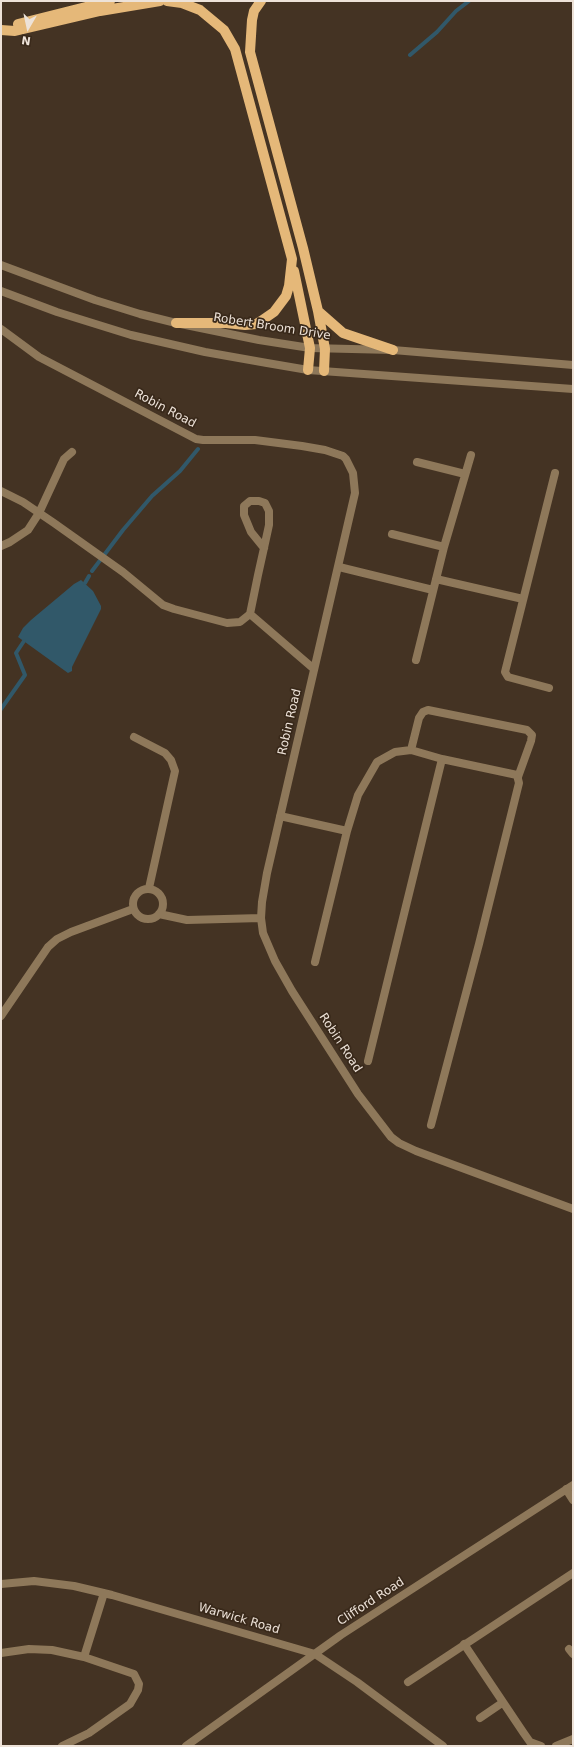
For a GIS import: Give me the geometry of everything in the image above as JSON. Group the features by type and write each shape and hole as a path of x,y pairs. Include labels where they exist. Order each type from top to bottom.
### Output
{"main road":[{"path":"1,29 110,1"},
{"path":"1,29 15,31 100,11 160,1"},
{"path":"167,1 182,3 200,10 224,30 238,57 292,260 310,348 308,370"},
{"path":"261,1 254,11 252,20 250,52 303,248 318,311 325,349 324,371"},
{"path":"176,323 256,324 274,312 286,296 289,286 292,260"},
{"path":"318,311 343,333 393,350"}],"street":[{"name":"Robert Broom Drive","path":"1,265 95,300 176,323 310,348 393,350 573,366"},
{"path":"1,291 57,312 131,335 205,352 308,370 573,389"},
{"name":"Robin Road","path":"1,329 39,357 196,439 255,440 278,443 325,450 346,459 353,473 355,493 267,873 261,918 267,945 292,991 358,1094 391,1137 399,1143 416,1151 573,1209"},
{"path":"1,546 28,530 39,513 64,459 72,452"},
{"path":"416,660 444,546 471,455"},
{"path":"417,462 465,474"},
{"path":"549,688 508,677 506,674 506,664 555,473"},
{"path":"1,491 23,502 39,513 112,565 159,602 174,609 230,623 242,621 250,614 269,526 269,511 265,503 250,501 244,506 244,515 251,532 264,548"},
{"path":"392,534 444,546"},
{"path":"339,567 433,590"},
{"path":"436,579 523,599"},
{"path":"250,614 314,669"},
{"path":"410,750 419,718 423,712 428,710 527,730 532,735 518,777 519,783 479,944 431,1125"},
{"path":"134,737 165,752 171,760 175,771 150,888"},
{"path":"315,962 347,831 358,795 377,762 394,752 410,750 442,759 506,772 517,775 518,777"},
{"path":"368,1061 442,759"},
{"path":"280,816 347,831"},
{"path":"159,914 163,904 159,893 150,888 144,889 136,894 134,899 134,909 139,916 147,919 159,914 187,920 261,918"},
{"path":"1,1016 48,947 71,932 134,909"},
{"path":"570,1487 573,1500"},
{"name":"Clifford Road","path":"186,1746 341,1635 570,1487"},
{"path":"408,1682 573,1573"},
{"name":"Warwick Road","path":"1,1584 34,1581 74,1586 104,1593 315,1654 357,1682 443,1746"},
{"path":"84,1657 104,1593"},
{"path":"464,1644 502,1703 530,1742 541,1746"},
{"path":"1,1653 42,1649 84,1657 134,1674 139,1684 138,1690 130,1704 89,1733 62,1746"},
{"path":"480,1718 502,1703"},
{"path":"556,1746 573,1739"}],"water":[{"path":"81,580 93,591 101,606 101,609 72,667 72,671 68,673 18,637 23,628 31,620 74,584"}],"waterway":[{"path":"410,55 437,32 456,11 469,1"},
{"path":"92,571 123,530 152,496 180,471 198,449"},
{"path":"85,583 89,576"},
{"path":"1,709 25,675 16,653 24,641"}]}
